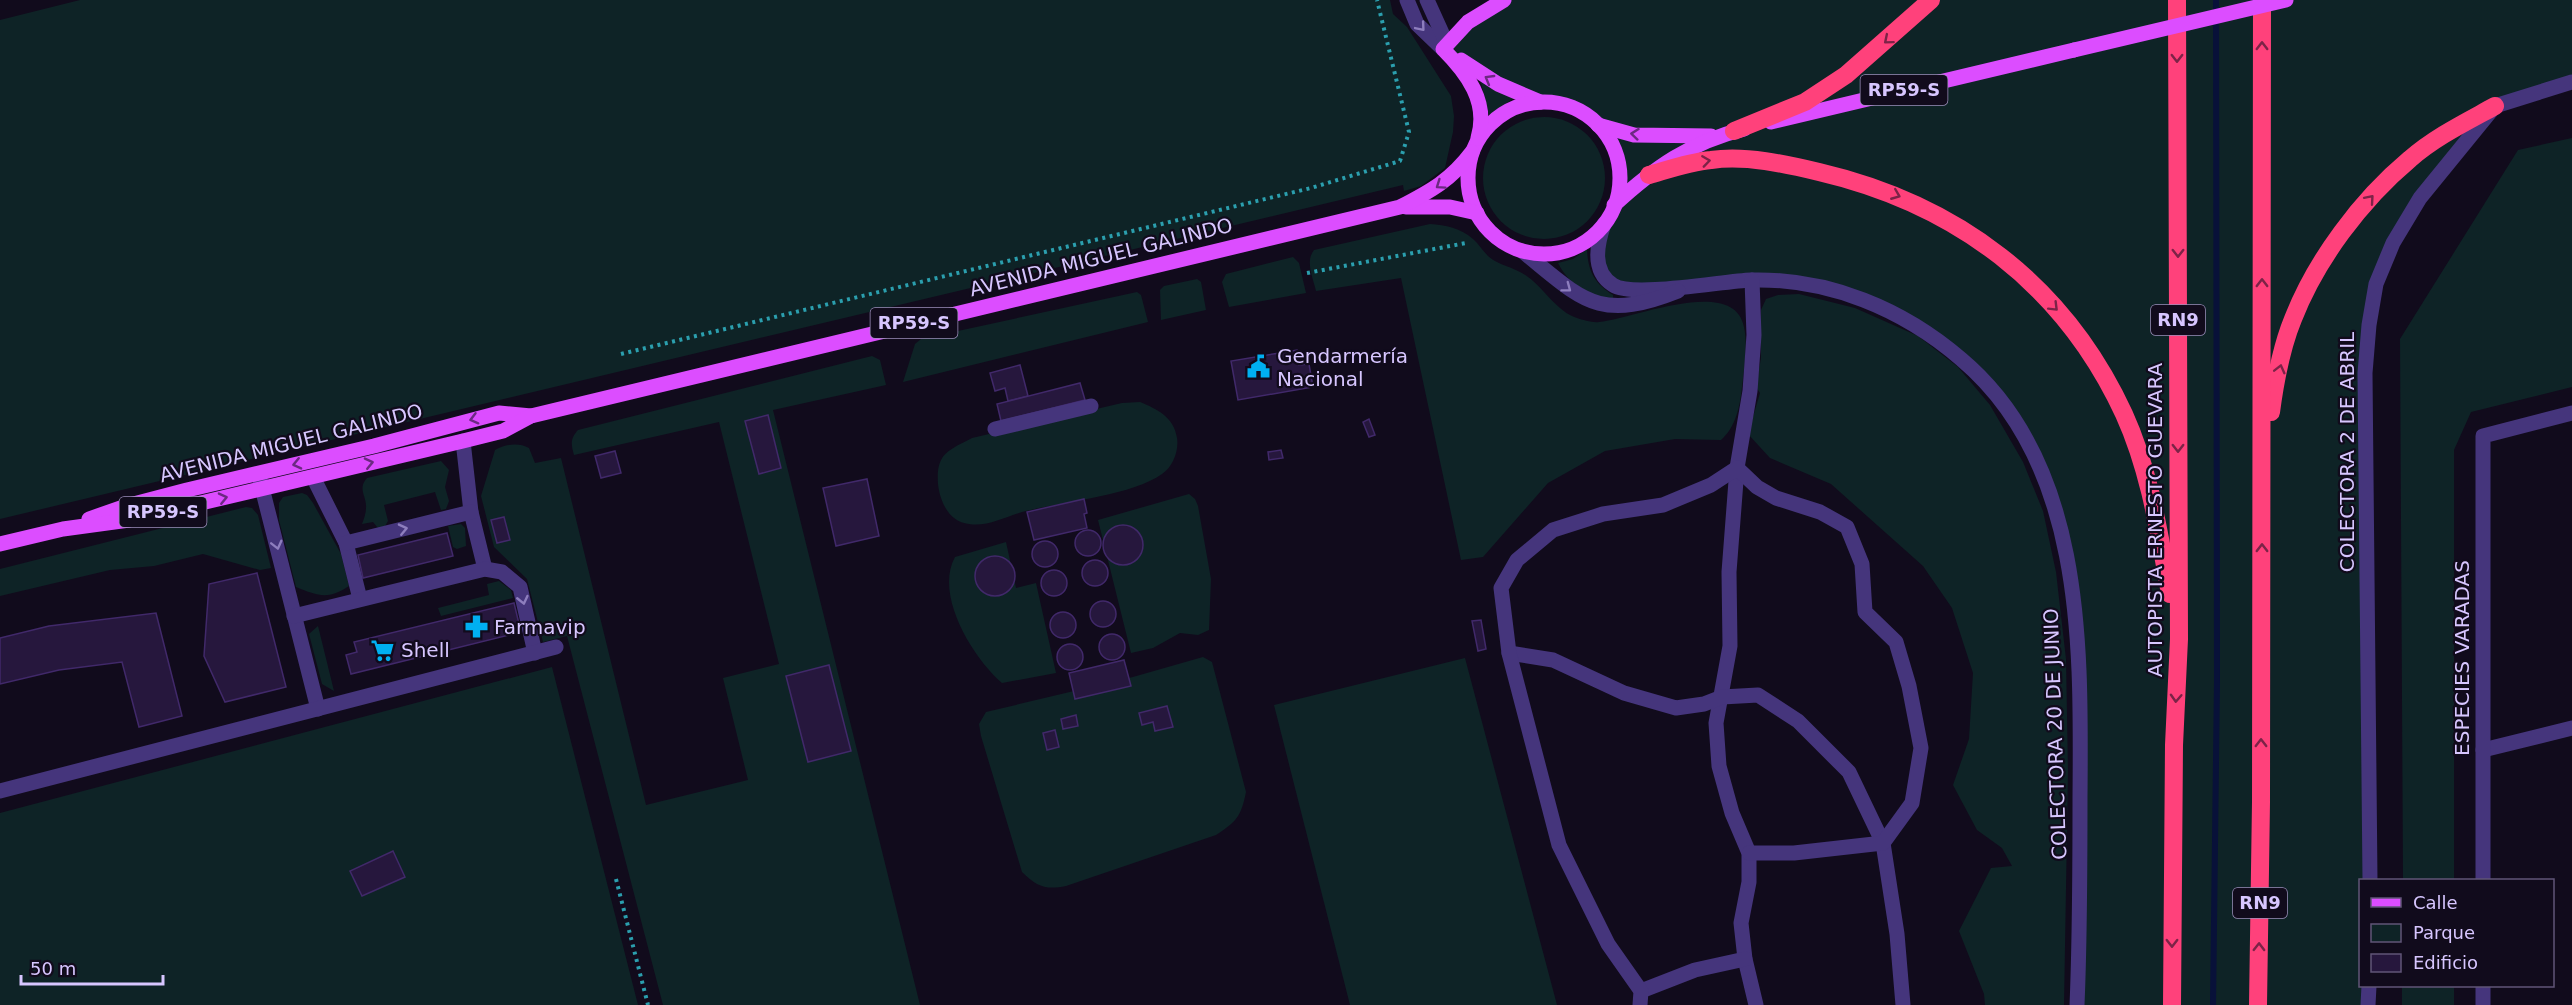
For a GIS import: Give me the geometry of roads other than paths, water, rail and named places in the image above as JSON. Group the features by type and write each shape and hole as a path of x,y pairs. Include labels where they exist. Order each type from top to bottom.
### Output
{"highway":[{"path":"1734,131 1805,102 1846,75 1930,0"},
{"name":"AUTOPISTA ERNESTO GUEVARA","path":"2172,1005 2174,745 2179,639 2177,0"},
{"name":"RN9","path":"2258,1005 2262,468 2262,0"},
{"path":"2262,468 2274,389 2292,321 2310,281 2357,213 2410,158 2437,139 2495,106"},
{"path":"1649,175 1684,164 1713,159 1748,160 1796,167 1846,179 1895,194 1932,212 1981,241 2021,274 2064,317 2099,367 2124,414 2141,455 2152,499 2179,639"}],"main road":[{"path":"1445,46 1468,22 1504,0"},
{"name":"RP59-S","path":"1614,205 1649,175 1682,153 1714,136 2286,0"},
{"path":"1445,46 1482,75 1540,102"},
{"path":"1445,46 1472,82 1477,96 1481,112 1481,129 1474,148 1468,183 1477,213 1496,237 1522,251 1540,254 1558,252 1576,247 1591,237 1604,224 1614,205 1619,184 1618,163 1611,142 1598,125 1581,112 1562,104 1540,102 1520,105 1502,114 1487,127 1474,148"},
{"name":"RP59-S","path":"1598,125 1634,135 1714,136"},
{"name":"AVENIDA MIGUEL GALINDO","path":"1400,207 1441,185 1458,171 1474,148"},
{"name":"AVENIDA MIGUEL GALINDO","path":"0,544 63,529 129,520 463,441 503,431 531,416 1400,207 1450,207 1477,213"},
{"name":"AVENIDA MIGUEL GALINDO","path":"63,529 126,506 499,413 531,416"}],"street":[{"path":"1407,0 1417,24 1445,46"},
{"path":"1427,0 1445,46"},
{"path":"2495,106 2572,82"},
{"name":"COLECTORA 2 DE ABRIL","path":"2370,879 2365,373 2369,325 2376,284 2393,243 2420,198 2495,106"},
{"name":"COLECTORA 20 DE JUNIO","path":"1604,224 1596,255 1601,270 1613,285 1631,291 1752,280 1790,281 1837,291 1874,303 1918,326 1962,359 1995,392 2020,428 2048,486 2065,547 2077,630 2080,744 2077,1005"},
{"name":"COLECTORA 20 DE JUNIO","path":"1522,251 1581,298 1608,306 1628,306 1654,300 1683,288"},
{"path":"1752,280 1754,335 1750,391 1737,468 1730,572 1730,646 1716,723 1719,766 1732,813 1749,853 1749,882 1741,923 1745,959 1756,1005"},
{"path":"995,429 1090,406"},
{"name":"ESPECIES VARADAS","path":"2483,879 2483,436 2572,413"},
{"path":"463,441 471,512 485,569"},
{"path":"1737,468 1711,485 1663,505 1603,514 1553,530 1517,560 1501,588 1509,653 1559,845 1608,944 1641,998 1695,970 1745,959"},
{"path":"1737,468 1757,487 1776,498 1820,512 1847,527 1862,564 1865,612 1896,642 1909,686 1921,748 1912,803 1883,843 1794,853 1749,853"},
{"path":"258,473 318,709"},
{"path":"312,477 346,543 360,599"},
{"path":"346,543 471,512"},
{"path":"294,616 485,569 502,572 520,587 535,653"},
{"path":"0,791 556,647"},
{"path":"1509,653 1553,660 1624,693 1676,708 1704,704 1722,697 1758,695 1798,721 1849,772 1883,843 1897,934 1903,1005"},
{"path":"2483,750 2572,728"},
{"path":"2368,987 2368,1005"},
{"path":"2483,987 2483,1005"}],"waterway":[{"path":"2213,1005 2217,681 2216,0"}],"place":[{"name":"Gendarmería Nacional","path":"1259,367"},
{"name":"Farmavip","path":"476,627"},
{"name":"Shell","path":"383,650"}]}
